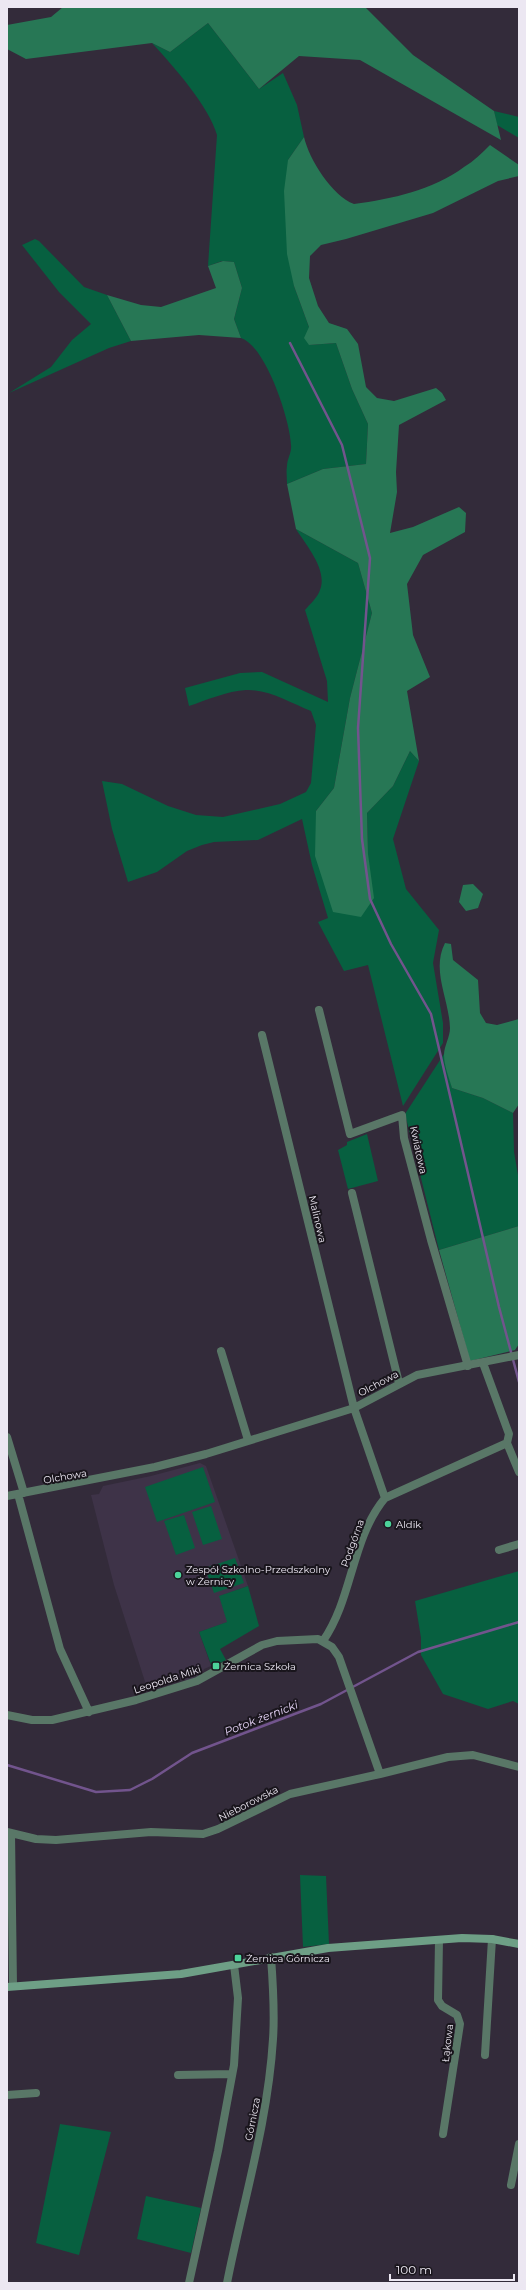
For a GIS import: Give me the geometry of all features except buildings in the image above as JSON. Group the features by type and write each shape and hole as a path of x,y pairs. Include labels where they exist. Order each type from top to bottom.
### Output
{"street":[{"name":"Kwiatowa","path":"319,1010 350,1134 402,1116 404,1138 425,1218 468,1366"},
{"name":"Malinowa","path":"262,1035 354,1408"},
{"path":"352,1194 399,1384"},
{"path":"221,1351 248,1440"},
{"name":"Olchowa","path":"7,1496 155,1467 354,1408 399,1384 425,1373 514,1356"},
{"path":"483,1363 509,1434 507,1443 519,1472"},
{"path":"354,1408 385,1498 507,1443"},
{"path":"7,1437 60,1649 89,1712"},
{"name":"Podgórna","path":"323,1641 336,1618 370,1520 385,1498"},
{"path":"498,1550 519,1544"},
{"name":"Leopolda Miki","path":"7,1715 48,1720 89,1712 193,1683 271,1642 306,1638 323,1641"},
{"path":"323,1641 336,1651 380,1774"},
{"name":"Nieborowska","path":"9,1832 36,1839 56,1840 156,1832 203,1834 218,1829 290,1794 464,1755 473,1755 519,1767"},
{"path":"9,1832 10,1986 177,1975 271,1957 324,1949 462,1938 492,1939 519,1944"},
{"path":"484,2055 492,1939"},
{"name":"Łąkowa","path":"440,1940 438,2000 442,2006 457,2014 460,2024 443,2134"},
{"name":"Górnicza","path":"227,2283 250,2181 270,2077 274,2001 271,1957"},
{"path":"189,2283 218,2151 232,2074 237,2030 238,1998 234,1965"},
{"path":"178,2075 232,2074"},
{"path":"7,2095 36,2093"},
{"path":"511,2185 519,2144"}],"shaded area":[{"name":"Zespół Szkolno-Przedszkolny w Żernicy","path":"200,1463 206,1466 248,1586 220,1596 228,1622 199,1632 211,1666 204,1669 202,1674 187,1681 182,1679 176,1681 176,1683 148,1691 114,1585 91,1495 99,1494 103,1486 151,1476"}],"green space":[{"path":"63,7 365,7 413,55 494,111 501,140 360,60 299,56 259,89 208,23 170,52 152,43 26,59 7,49 7,25 51,17"},
{"path":"208,23 259,89 283,73 297,105 304,137 288,160 294,286 309,327 309,345 336,343 352,389 368,424 366,464 323,469 287,484 287,463 291,448 290,434 281,402 268,369 250,344 241,338 234,319 242,288 234,262 222,261 208,266 217,135 213,124 198,99 180,75 152,43 170,52"},
{"path":"494,111 519,117 519,138 497,125"},
{"path":"304,137 311,156 323,176 338,193 346,200 354,204 397,196 439,182 471,162 490,145 519,165 519,176 498,181 433,213 321,245 310,256 309,278 318,306 329,323 347,329 358,344 366,387 377,398 394,401 436,388 442,393 446,400 399,425 396,472 397,492 390,533 413,527 459,507 466,513 465,532 423,555 407,584 413,635 430,677 407,691 419,761 410,751 393,786 367,813 368,854 374,898 361,917 333,912 315,856 316,811 334,788 350,698 372,613 358,563 296,529 287,484 323,469 366,464 368,424 352,389 336,343 309,345 304,338 309,327 294,286 287,254 284,191 288,160"},
{"path":"35,239 39,241 84,287 107,295 131,341 109,348 9,393 51,367 72,340 91,324 59,292 22,245"},
{"path":"223,261 234,262 242,288 234,319 241,338 199,335 131,341 107,295 141,305 161,307 216,288 208,266"},
{"path":"296,529 358,563 372,613 350,698 334,788 316,811 368,854 367,813 393,786 410,751 419,761 393,839 406,889 439,930 433,963 443,1023 443,1043 403,1106 368,965 344,971 318,922 328,918 312,865 302,819 258,840 214,842 202,845 187,851 157,872 128,882 112,829 102,781 122,784 168,806 196,815 223,817 280,804 306,792 311,783 316,725 311,711 271,694 254,690 232,692 189,706 185,688 240,673 262,672 328,702 327,681 305,610 319,593 322,582 321,574 315,558"},
{"path":"473,884 483,894 478,908 466,911 459,902 463,885"},
{"path":"445,943 451,944 453,960 478,980 480,1013 486,1023 497,1025 519,1019 519,1104 513,1113 483,1098 452,1088 444,1059 450,1028 440,974 441,953"},
{"path":"444,1054 452,1088 483,1098 513,1113 514,1152 519,1181 519,1226 439,1250 405,1114"},
{"path":"367,1134 378,1181 348,1189 338,1150 347,1145 347,1142"},
{"path":"519,1226 519,1344 515,1350 470,1361 439,1250"},
{"path":"203,1467 215,1502 157,1522 145,1487"},
{"path":"211,1506 222,1539 203,1545 192,1512"},
{"path":"184,1515 195,1548 176,1555 164,1521"},
{"path":"235,1558 244,1583 214,1593 205,1568"},
{"path":"519,1571 519,1704 513,1701 488,1709 443,1694 421,1655 421,1638 415,1601"},
{"path":"248,1586 259,1626 220,1649 226,1660 212,1667 199,1632 227,1622 219,1596"},
{"path":"300,1875 326,1876 329,1944 303,1947"},
{"path":"60,2124 111,2132 79,2255 36,2243"},
{"path":"146,2196 201,2208 191,2253 137,2239"}],"waterway":[{"path":"290,343 342,445 370,558 358,728 362,839 370,899 391,944 431,1014 499,1307 519,1382"},
{"name":"Potok żernicki","path":"7,1765 96,1792 130,1790 152,1779 192,1753 321,1704 418,1652 519,1622"}],"place":[{"name":"Aldik","path":"388,1524"},
{"name":"Zespół Szkolno-Przedszkolny w Żernicy","path":"178,1575"},
{"name":"Żernica Szkoła","path":"216,1666"},
{"name":"Żernica Górnicza","path":"238,1958"}]}
